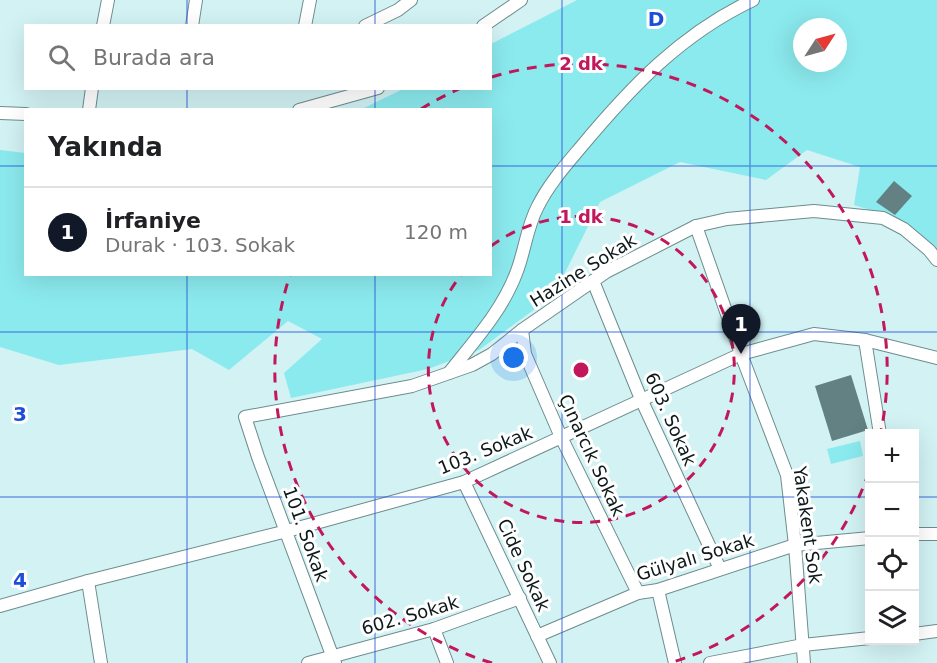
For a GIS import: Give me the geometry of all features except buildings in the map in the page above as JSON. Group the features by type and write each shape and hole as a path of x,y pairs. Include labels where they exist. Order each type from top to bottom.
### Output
{"street":[{"path":"102,24 108,0"},
{"path":"192,24 196,0"},
{"path":"305,24 310,0"},
{"path":"369,24 398,10 411,0"},
{"path":"486,24 521,0"},
{"path":"448,374 504,300 518,270 525,238 537,207 557,176 613,108 668,54 699,29 753,0"},
{"path":"89,108 92,90"},
{"path":"306,108 371,90"},
{"path":"0,113 24,114"},
{"name":"Hazine Sokak","path":"245,417 412,386 472,365 492,354 522,330 606,272 696,226 727,219 814,211 883,218 904,229 929,250 937,260"},
{"name":"Yakakent Sok","path":"696,226 787,475 804,663"},
{"name":"603. Sokak","path":"592,281 641,399 720,569"},
{"name":"Çınarcık Sokak","path":"522,330 525,354 561,437 638,593"},
{"name":"103. Sokak","path":"0,606 464,482 741,354 814,334 865,340 937,358"},
{"path":"865,340 879,429"},
{"name":"101. Sokak","path":"245,417 333,659"},
{"name":"Cide Sokak","path":"464,482 550,663"},
{"path":"919,534 937,534"},
{"name":"Gülyalı Sokak","path":"537,636 638,593 657,590 795,545 865,538"},
{"path":"88,581 101,663"},
{"path":"657,590 675,663"},
{"name":"602. Sokak","path":"308,663 333,659 434,629 520,598"},
{"path":"434,629 447,663"},
{"path":"919,633 937,631"},
{"path":"710,663 803,645 865,639"}],"shaded area":[{"path":"577,0 937,0 937,257 899,219 854,205 860,167 807,150 766,180 680,162 600,202 554,295 479,350 428,369 291,398 284,373 322,339 288,321 229,370 192,349 59,365 0,347 0,150 24,153 24,276 492,276 492,108 364,108 401,90 492,90 492,43"},
{"path":"860,441 863,456 831,464 827,449"}],"place":[{"name":"İrfaniye","path":"741,354"}]}
